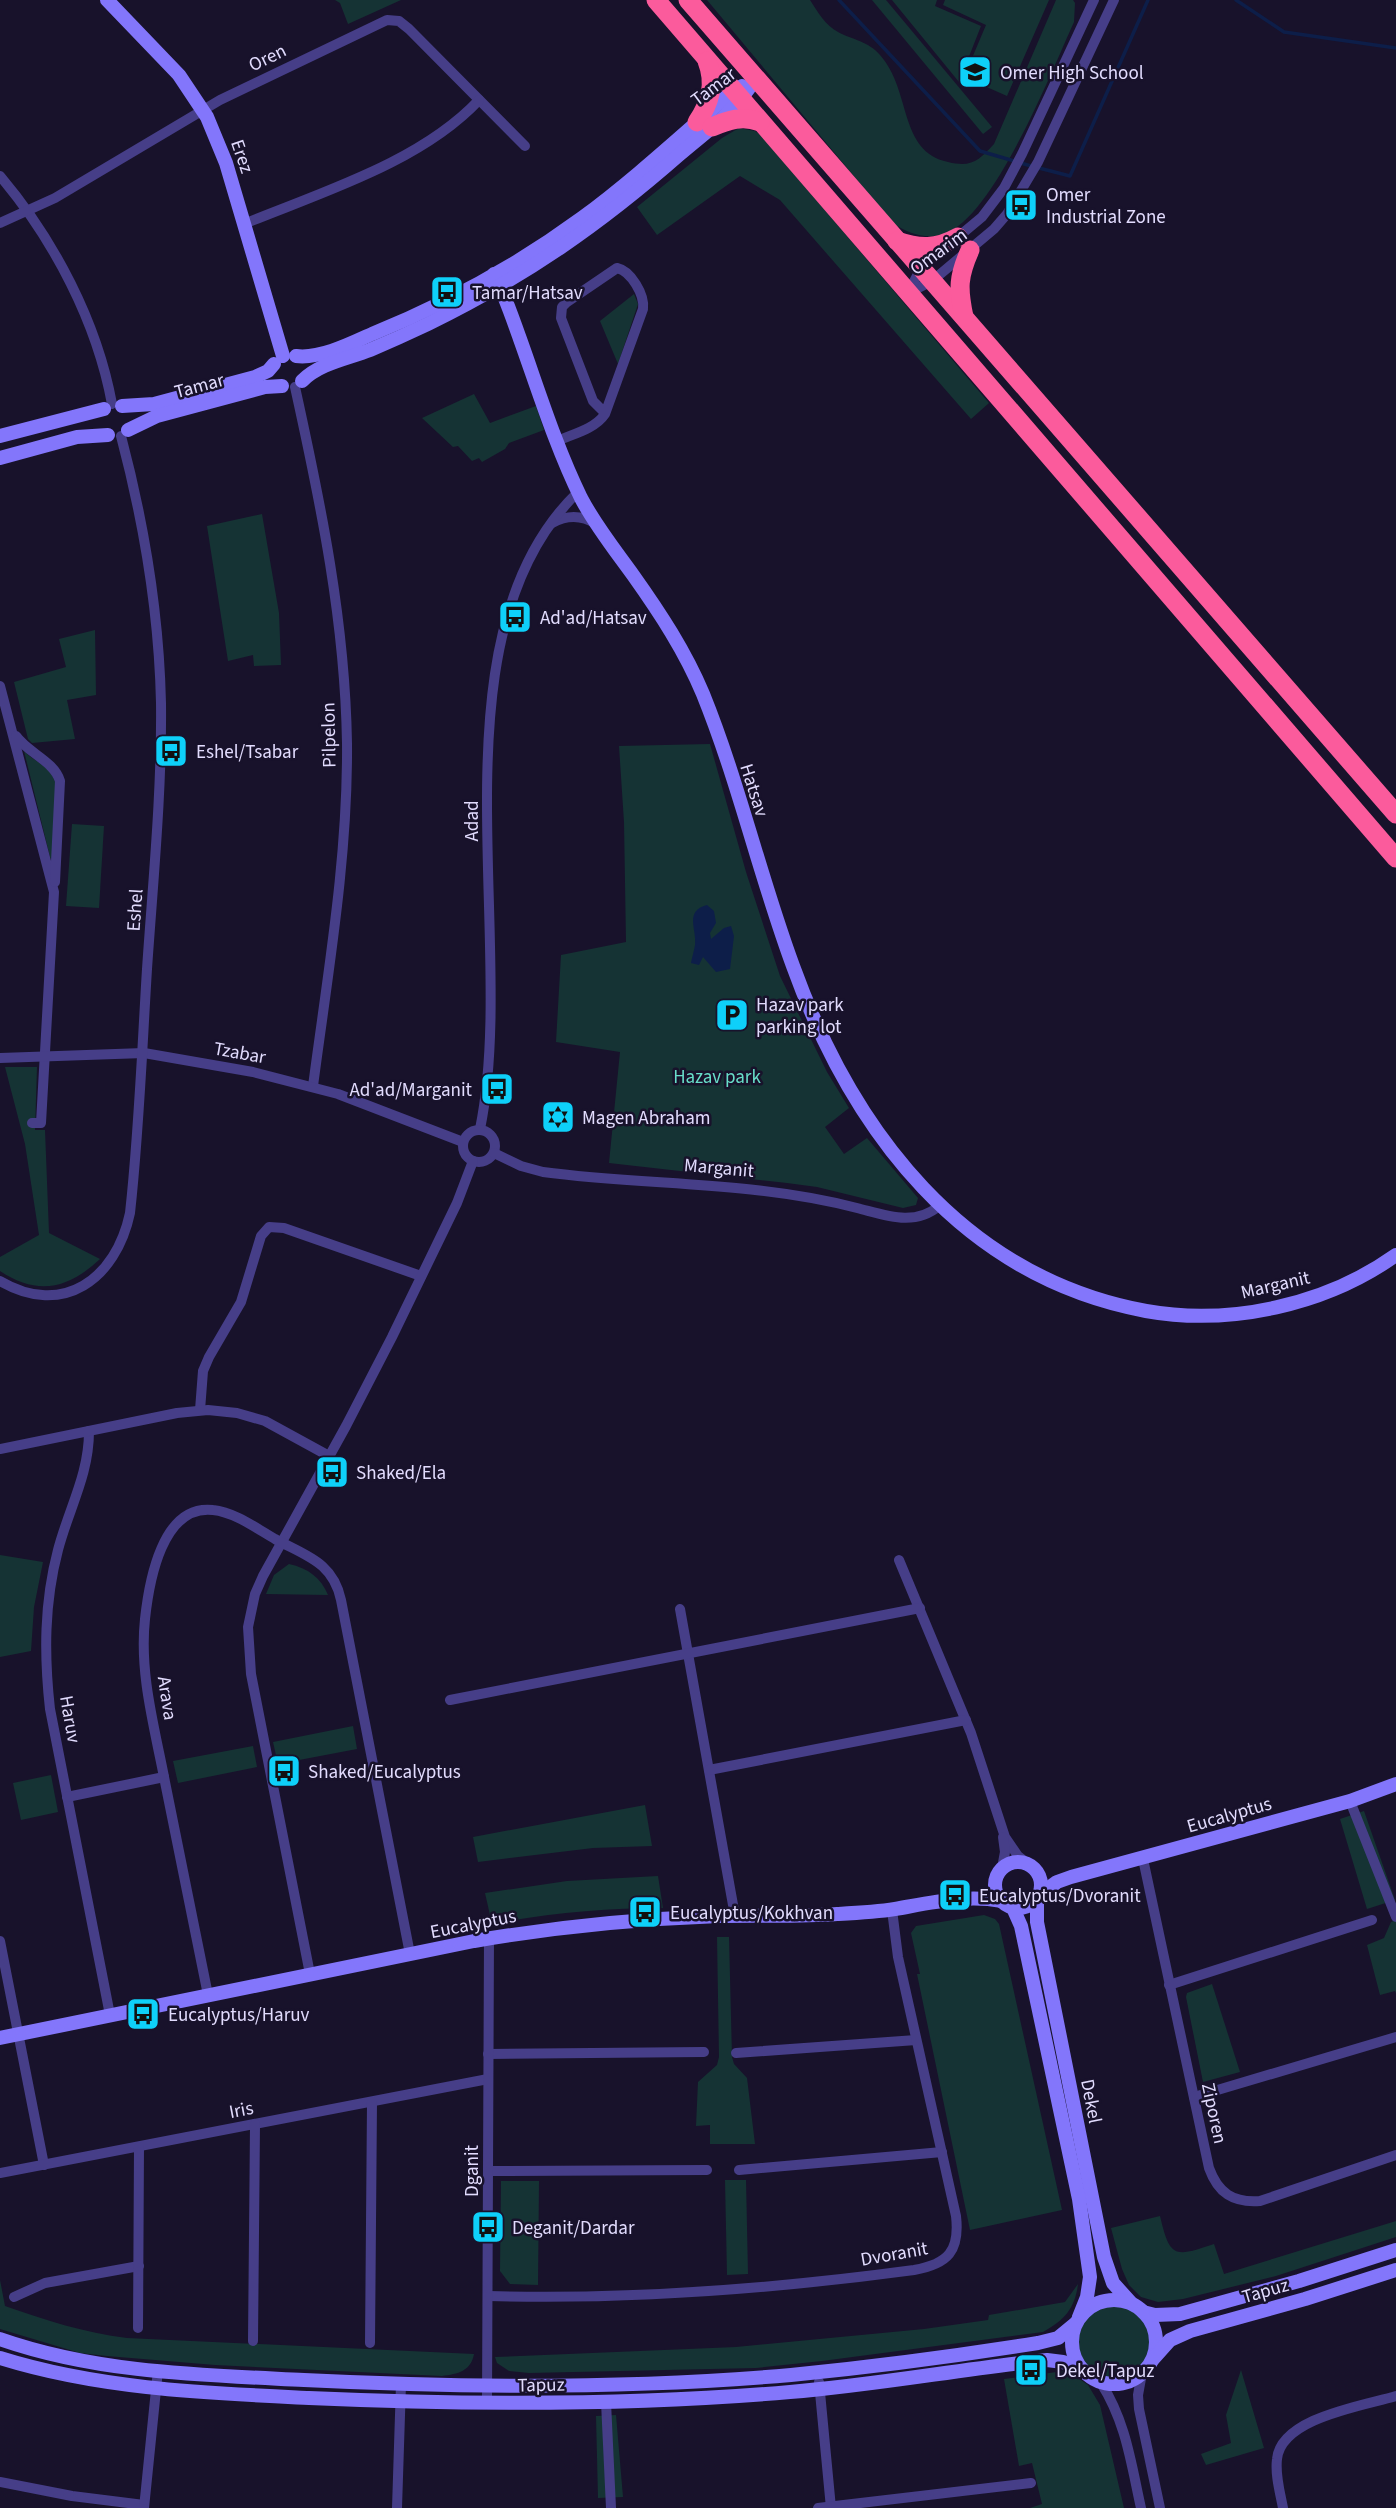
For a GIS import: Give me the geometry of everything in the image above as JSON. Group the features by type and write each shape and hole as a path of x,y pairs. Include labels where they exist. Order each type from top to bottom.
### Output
{"highway":[{"path":"656,0 1396,858"},
{"path":"688,0 1396,814"},
{"path":"705,57 710,69 712,90 704,125 736,118 751,118 760,122"},
{"path":"897,241 914,247 930,248 964,243 958,286 964,318"}],"street":[{"name":"Erez","path":"107,0 179,75 203,110 220,147 284,359"},
{"name":"Omarim","path":"908,293 964,243 993,204 1015,169 1094,0"},
{"name":"Omarim","path":"908,293 964,243 994,229 1007,214 1030,178 1114,0"},
{"name":"Oren","path":"0,223 55,198 203,110 391,19 409,29 525,146"},
{"name":"Tamar","path":"0,436 113,406 154,404 255,377 284,359 320,354 385,329 549,257 591,228 755,79"},
{"path":"244,224 377,169 417,149 457,122 479,100"},
{"path":"0,176 28,211 57,259 100,357 113,406"},
{"path":"557,440 598,422 606,413 644,303 642,295 625,271 617,268 566,302 560,312 593,401 606,413"},
{"name":"Tamar","path":"0,458 77,437 119,434 157,416 261,388 293,385 322,367 390,341 498,280"},
{"name":"Hatsav","path":"498,280 578,492 597,525 674,635 702,692 794,970 831,1055 880,1135 939,1206 983,1241 1035,1273"},
{"path":"284,359 301,360 305,369 293,385 274,377 284,359"},
{"name":"Pilpelon","path":"293,385 322,509 335,591 344,674 347,743 341,868 313,1086"},
{"path":"113,406 129,412 131,418 119,434 101,429 99,423 100,414 113,406"},
{"name":"Eshel","path":"0,1281 38,1297 64,1295 88,1283 118,1249 130,1213 159,805 161,702 156,618 149,562 132,477 119,434"},
{"name":"Adad","path":"480,1129 490,1029 489,772 494,689 503,635 518,582 530,554 550,524 578,492"},
{"path":"550,524 572,517 584,518 597,525"},
{"path":"0,686 54,892"},
{"path":"12,731 25,747 54,769 60,781 41,1123 32,1123"},
{"name":"Tzabar","path":"0,1058 142,1053 253,1072 313,1086 370,1105 463,1142"},
{"path":"480,1129 493,1137 496,1146 494,1153 485,1161 473,1161 464,1152 463,1142 470,1132 480,1129"},
{"name":"Marganit","path":"494,1153 521,1166 543,1172 780,1192 903,1218 921,1216 939,1206"},
{"path":"310,1975 251,1674 248,1642 251,1611 255,1594 281,1542 329,1457 421,1276 459,1198 473,1161"},
{"path":"200,1410 200,1386 206,1364 239,1307 259,1241 266,1229 284,1228 421,1276"},
{"name":"Marganit","path":"1035,1273 1080,1293 1131,1308 1181,1315 1208,1315 1263,1310 1303,1300 1356,1279 1396,1255"},
{"path":"0,1449 200,1410 251,1416 280,1428 329,1457"},
{"name":"Haruv","path":"89,1431 87,1463 51,1578 45,1639 50,1709 110,2015"},
{"name":"Arava","path":"208,1995 149,1699 144,1638 151,1583 169,1532 191,1512 211,1509 232,1516 325,1567 337,1583 410,1954"},
{"path":"900,1560 966,1720 1003,1830 1012,1849 1033,1868 1041,1886 1038,1897 1027,1907 1007,1905 995,1889 1005,1852 1003,1830"},
{"path":"450,1700 920,1608"},
{"path":"680,1609 735,1916"},
{"path":"709,1770 966,1720"},
{"path":"67,1797 164,1777"},
{"name":"Eucalyptus","path":"1038,1897 1057,1882 1350,1801 1396,1784"},
{"path":"1350,1801 1396,1917"},
{"name":"Ziporen","path":"1143,1859 1212,2176 1222,2191 1237,2200 1260,2201 1396,2155"},
{"path":"999,1874 1014,1862 1033,1868"},
{"name":"Eucalyptus","path":"1033,1868 1071,1878"},
{"name":"Eucalyptus","path":"960,1899 979,1892 999,1874"},
{"name":"Dekel","path":"1038,1897 1037,1922 1106,2264 1116,2288 1137,2308"},
{"name":"Eucalyptus","path":"0,2038 489,1938 602,1923 835,1914 892,1910 979,1898 1007,1905"},
{"name":"Dekel","path":"1007,1905 1021,1926 1079,2199 1090,2277 1087,2297 1077,2321"},
{"name":"Dvoranit","path":"488,2296 602,2295 731,2289 875,2275 938,2264 952,2252 957,2235 956,2216 898,1957 892,1910"},
{"path":"1169,1985 1372,1920"},
{"name":"Dganit","path":"487,2404 489,1938"},
{"path":"0,1941 44,2165"},
{"path":"1194,2097 1396,2037"},
{"path":"737,2053 916,2040"},
{"path":"488,2054 704,2052"},
{"name":"Iris","path":"0,2173 488,2079"},
{"path":"370,2343 372,2102"},
{"path":"253,2341 255,2124"},
{"path":"138,2328 139,2147"},
{"path":"739,2170 942,2152"},
{"path":"488,2171 707,2170"},
{"name":"Tapuz","path":"1137,2308 1156,2315 1180,2314 1299,2281 1396,2250"},
{"path":"14,2297 45,2283 139,2266"},
{"name":"Tapuz","path":"1152,2360 1165,2345 1189,2331 1396,2270"},
{"path":"1101,2383 1121,2384 1142,2373 1152,2360 1155,2335 1150,2319 1137,2308 1106,2300 1091,2306 1077,2321 1072,2349 1083,2371 1101,2383 1119,2416 1141,2508"},
{"name":"Tapuz","path":"0,2339 72,2358 158,2370 401,2384 487,2386 672,2382 818,2372 1038,2343 1058,2338 1077,2321"},
{"name":"Tapuz","path":"0,2358 69,2375 156,2388 242,2395 487,2404 713,2398 820,2390 1047,2360 1063,2362 1083,2371"},
{"path":"0,2482 144,2506 158,2370"},
{"path":"818,2372 831,2508"},
{"path":"1142,2373 1138,2395 1139,2409 1160,2508"},
{"path":"397,2508 401,2384"},
{"path":"1283,2508 1276,2464 1280,2446 1293,2430 1313,2421 1396,2396"},
{"path":"606,2402 611,2508"},
{"path":"818,2508 1031,2483"}],"green space":[{"path":"335,0 401,0 348,24 340,3"},
{"path":"707,0 810,0 830,26 880,55 890,69 913,133 921,146 932,156 956,164 974,161 994,144 1056,0 1073,0 1075,3 1074,22 1020,140 1001,173 982,201 963,222 944,234 924,236 904,230 893,223"},
{"path":"872,0 886,0 992,127 983,134"},
{"path":"892,0 937,0 935,6 981,26 959,82"},
{"path":"945,0 1049,0 1007,96 964,77 986,25 943,5"},
{"path":"739,128 761,135 989,403 971,419 780,200 740,176 657,235 637,207 722,138"},
{"path":"634,294 638,304 618,364 600,321"},
{"path":"474,394 490,423 536,406 544,430 509,443 505,449 482,462 479,458 472,461 458,446 453,447 422,418"},
{"path":"262,514 279,613 281,665 254,666 253,655 228,661 207,526"},
{"path":"95,630 96,695 67,700 75,739 32,743 28,739 14,682 66,667 59,639"},
{"name":"Hazav park","path":"710,744 746,872 780,976 827,1072 849,1108 825,1127 844,1154 867,1138 918,1198 916,1205 903,1208 817,1187 609,1163 620,1052 556,1042 561,955 626,942 624,822 619,746"},
{"path":"24,751 47,769 56,785 52,865"},
{"path":"72,824 104,826 99,908 66,906"},
{"path":"5,1067 37,1067 35,1130 45,1130 49,1233 100,1259 76,1277 52,1286 27,1284 0,1271 0,1257 39,1235 25,1144"},
{"path":"0,1555 43,1562 34,1607 31,1651 0,1657"},
{"path":"289,1564 313,1575 328,1595 266,1594 274,1575"},
{"path":"353,1726 357,1749 278,1764 273,1742"},
{"path":"253,1746 257,1767 178,1783 173,1761"},
{"path":"51,1775 58,1812 21,1820 13,1783"},
{"path":"645,1805 652,1846 593,1848 478,1862 473,1837"},
{"path":"1364,1811 1395,1900 1367,1909 1340,1819"},
{"path":"658,1876 663,1908 577,1912 492,1924 485,1893 567,1881"},
{"path":"984,1915 995,1919 999,1924 1062,2210 970,2230 917,1974 920,1974 911,1933 916,1926"},
{"path":"1396,1920 1396,1993 1395,1991 1380,1995 1367,1945 1384,1938 1391,1922"},
{"path":"717,1937 729,1937 732,2057 734,2064 747,2078 755,2144 710,2144 710,2125 696,2126 698,2082 717,2065 719,2057"},
{"path":"1212,1984 1240,2072 1203,2082 1186,1997 1187,1993"},
{"path":"725,2180 746,2180 748,2274 727,2275"},
{"path":"501,2181 539,2181 538,2285 510,2284 500,2271"},
{"path":"1160,2216 1171,2247 1182,2252 1214,2244 1224,2274 1396,2221 1396,2237 1276,2276 1183,2299 1158,2302 1141,2297 1129,2285 1111,2228"},
{"path":"0,2280 5,2306 111,2336 474,2354 463,2371 442,2376 215,2365 80,2353 0,2329"},
{"path":"1078,2284 1068,2312 1043,2332 822,2361 756,2368 529,2373 509,2371 497,2363 495,2357 736,2347 924,2329 988,2320 989,2315 1065,2302"},
{"path":"1114,2303 1129,2306 1142,2314 1150,2327 1153,2342 1150,2357 1142,2370 1129,2378 1114,2381 1099,2378 1086,2370 1078,2357 1075,2342 1078,2327 1086,2314 1099,2306"},
{"path":"1241,2370 1264,2448 1206,2465 1201,2454 1231,2443 1226,2415"},
{"path":"1064,2371 1088,2385 1100,2405 1124,2508 1030,2508 1042,2504 1032,2463 1019,2466 1004,2379"},
{"path":"616,2415 623,2497 598,2498 596,2416"}],"water":[{"path":"707,905 714,911 716,923 710,933 711,939 724,928 731,926 734,936 730,969 716,972 703,957 699,965 691,963 695,945 694,916 700,908"}],"waterway":[{"path":"839,0 980,151 1031,166"},
{"path":"1039,168 1070,176 1148,0"},
{"path":"1236,0 1284,32 1396,48"}],"place":[{"name":"Omer High School","path":"975,72"},
{"name":"Omer Industrial Zone","path":"1021,205"},
{"name":"Tamar/Hatsav","path":"447,292"},
{"name":"Ad'ad/Hatsav","path":"515,617"},
{"name":"Eshel/Tsabar","path":"171,751"},
{"name":"Hazav park parking lot","path":"732,1015"},
{"name":"Ad'ad/Marganit","path":"497,1089"},
{"name":"Magen Abraham","path":"558,1117"},
{"name":"Shaked/Ela","path":"332,1472"},
{"name":"Shaked/Eucalyptus","path":"284,1771"},
{"name":"Eucalyptus/Dvoranit","path":"955,1895"},
{"name":"Eucalyptus/Kokhvan","path":"645,1912"},
{"name":"Eucalyptus/Haruv","path":"143,2014"},
{"name":"Deganit/Dardar","path":"488,2227"},
{"name":"Dekel/Tapuz","path":"1031,2370"}]}
